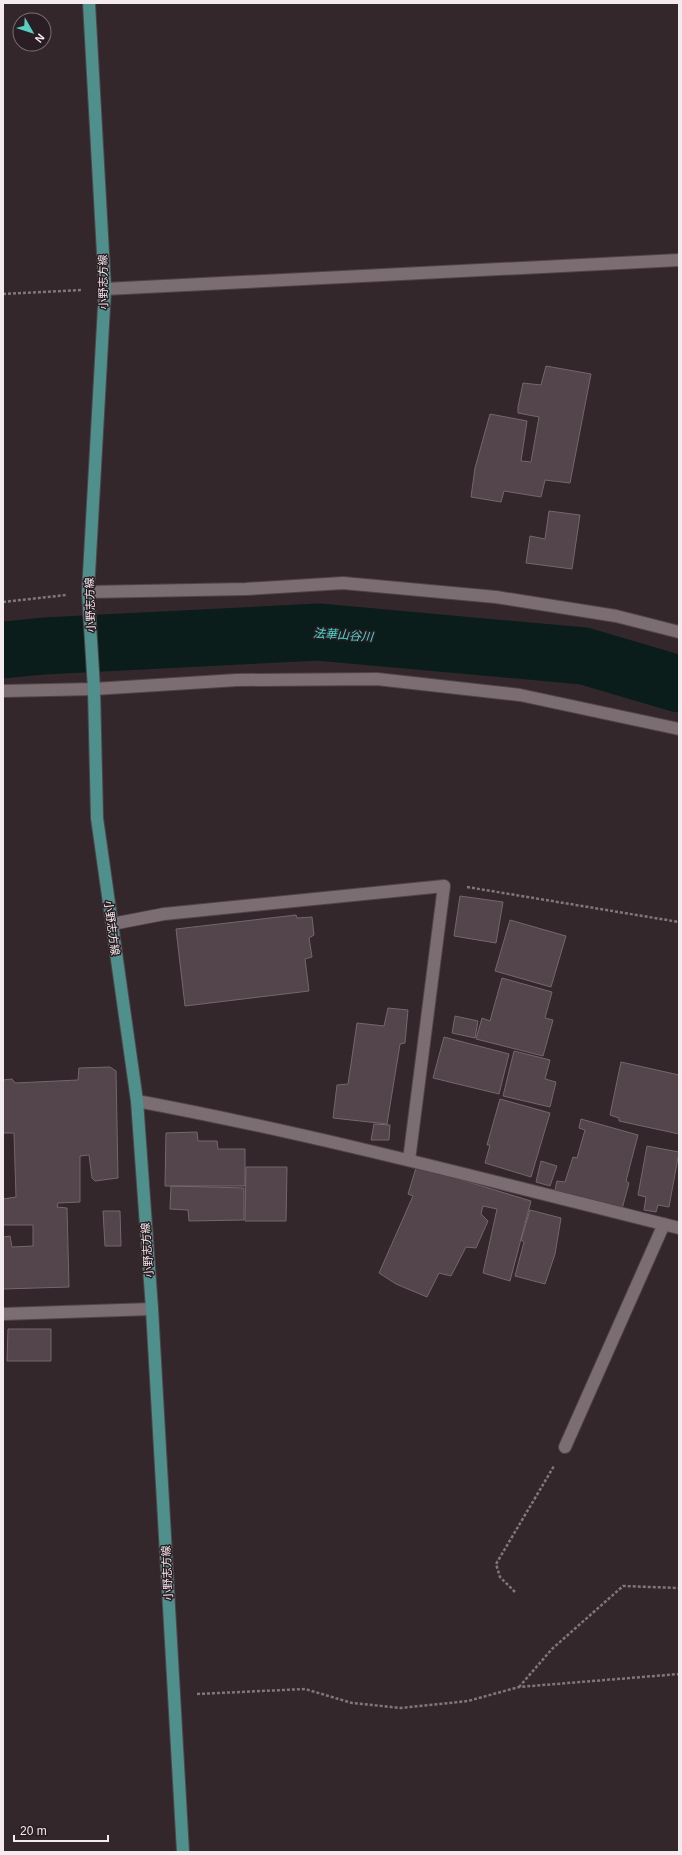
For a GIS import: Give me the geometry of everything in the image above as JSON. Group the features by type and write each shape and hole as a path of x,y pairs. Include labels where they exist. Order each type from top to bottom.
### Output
{"main road":[{"name":"小野志方線","path":"89,3 105,289 88,592 94,689 97,818 137,1101 152,1309 183,1852"}],"street":[{"path":"105,289 679,260"},
{"path":"88,592 246,589 343,583 496,597 616,616 679,632"},
{"path":"3,691 94,689 237,680 377,679 520,695 679,729"},
{"path":"112,924 164,914 444,886 410,1160"},
{"path":"137,1101 234,1119 410,1160 679,1228"},
{"path":"565,1447 664,1224"},
{"path":"3,1314 152,1309"}],"path":[{"path":"3,294 105,289"},
{"path":"3,602 88,592"},
{"path":"444,886 456,885 679,922"},
{"path":"515,1592 500,1577 496,1564 565,1447"},
{"path":"519,1687 552,1648 623,1586 679,1588"},
{"path":"174,1695 305,1689 352,1703 401,1708 468,1701 519,1687 679,1674"}],"building":[{"path":"546,366 591,374 570,483 545,480 541,497 504,491 501,502 471,497 475,468 490,414 527,421 521,461 531,462 539,417 518,413 518,407 523,383 541,385"},
{"path":"549,511 580,515 572,569 526,563 530,536 545,539"},
{"path":"460,896 503,902 496,943 454,936"},
{"path":"296,915 297,918 312,917 314,935 309,938 312,957 305,959 309,991 185,1006 176,929"},
{"path":"510,920 566,936 551,987 495,971"},
{"path":"502,978 552,992 545,1018 553,1020 543,1056 476,1039 482,1018 490,1021"},
{"path":"388,1008 408,1010 405,1043 400,1044 387,1124 333,1118 337,1085 348,1084 357,1023 384,1026"},
{"path":"455,1016 478,1021 475,1038 452,1033"},
{"path":"444,1037 509,1054 499,1094 433,1078"},
{"path":"514,1051 550,1060 545,1079 556,1082 550,1107 503,1096"},
{"path":"621,1062 679,1075 679,1134 619,1121 619,1118 610,1115"},
{"path":"110,1067 116,1071 118,1178 95,1181 92,1178 89,1155 80,1156 80,1202 58,1203 57,1207 67,1208 69,1287 3,1289 3,1237 10,1236 12,1247 33,1246 33,1225 3,1225 3,1199 16,1197 14,1133 3,1133 3,1080 12,1079 15,1083 78,1080 79,1068"},
{"path":"500,1099 550,1113 531,1177 485,1163 490,1145 487,1145"},
{"path":"581,1119 638,1135 626,1181 629,1183 622,1209 555,1190 557,1181 565,1182 573,1157 577,1158 585,1130 579,1128"},
{"path":"374,1124 390,1125 389,1140 371,1140"},
{"path":"197,1132 198,1141 217,1141 218,1149 245,1149 245,1186 165,1186 166,1133"},
{"path":"647,1146 679,1152 669,1207 658,1205 656,1212 644,1210 646,1197 638,1195"},
{"path":"541,1161 557,1166 550,1186 536,1182"},
{"path":"246,1167 287,1167 286,1221 245,1221"},
{"path":"419,1167 531,1201 510,1281 483,1273 497,1209 483,1206 481,1214 488,1221 476,1248 466,1247 451,1276 439,1273 427,1297 396,1284 379,1273 413,1196 408,1194 416,1168"},
{"path":"171,1186 244,1188 244,1220 189,1221 188,1210 170,1209"},
{"path":"530,1210 561,1218 555,1254 545,1284 515,1276 524,1242 521,1240"},
{"path":"103,1211 120,1211 121,1246 105,1246"},
{"path":"8,1329 51,1329 51,1361 7,1361"}],"waterway":[{"name":"法華山谷川","path":"3,650 44,646 318,632 584,656 679,684"}]}
